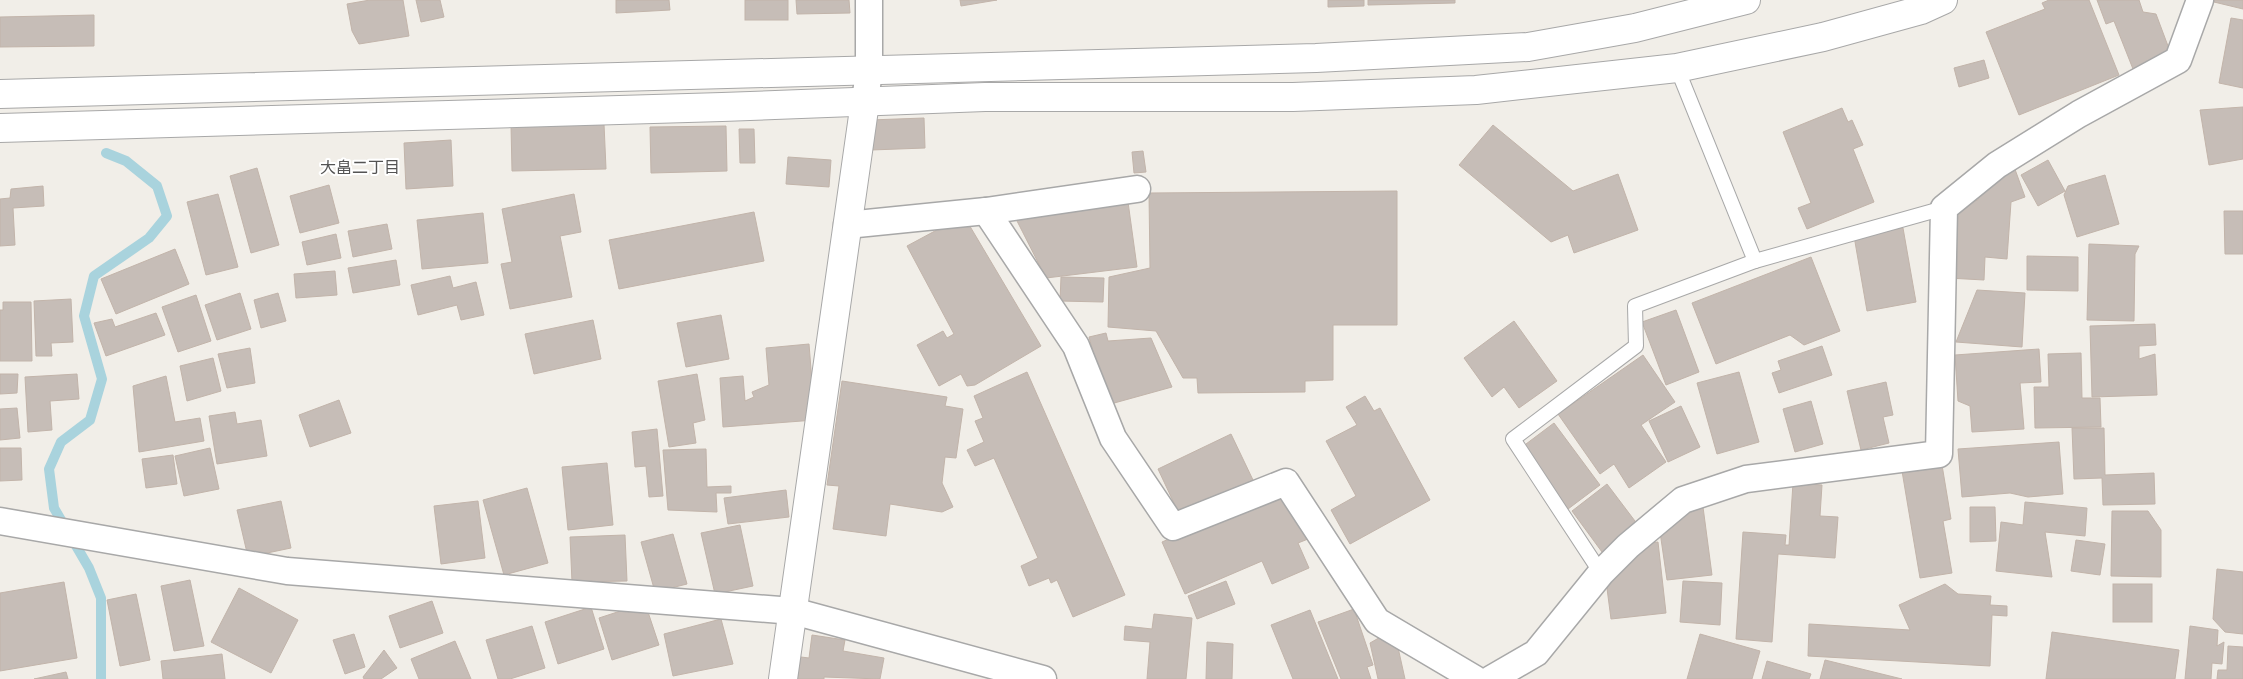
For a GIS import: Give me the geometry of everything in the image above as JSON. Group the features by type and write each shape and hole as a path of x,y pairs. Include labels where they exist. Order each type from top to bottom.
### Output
{"street":[{"path":"783,679 865,102 869,70 869,0"},
{"path":"0,94 1316,58 1528,47 1635,28 1746,0"},
{"path":"0,128 985,97 1293,97 1476,90 1677,68 1823,37 1921,10 1943,0"},
{"path":"1491,679 1536,653 1601,573 1628,546 1683,500 1746,480 1939,454 1944,208 1997,165 2079,114 2178,60 2200,0"},
{"path":"847,225 986,211 1137,189"},
{"path":"986,211 1076,346 1113,438 1173,527 1286,482 1377,621 1475,679"},
{"path":"0,521 287,571 793,611 1043,679"}],"lane":[{"path":"1677,68 1755,261"},
{"path":"1601,573 1513,439 1636,346 1635,306 1755,261 1944,208"}],"building":[{"path":"370,0 403,0 409,36 359,44 352,31 347,4"},
{"path":"416,0 440,0 444,17 421,22"},
{"path":"616,0 669,0 670,10 616,13"},
{"path":"745,0 788,0 788,20 745,20"},
{"path":"796,0 849,0 850,13 797,14"},
{"path":"960,0 997,0 961,6"},
{"path":"1328,0 1364,0 1364,6 1328,7"},
{"path":"1368,0 1455,0 1455,3 1368,5"},
{"path":"2049,0 2089,0 2119,75 2019,115 1986,32 2045,9 2042,3"},
{"path":"2097,0 2139,0 2143,12 2156,14 2171,54 2133,69 2114,21 2106,24"},
{"path":"2214,0 2243,0 2243,9 2214,2"},
{"path":"94,15 94,46 0,47 0,17"},
{"path":"2231,18 2243,20 2243,88 2219,83"},
{"path":"1984,60 1989,78 1959,87 1954,68"},
{"path":"2243,107 2243,159 2209,165 2200,110"},
{"path":"1842,108 1848,122 1852,120 1863,145 1853,149 1874,202 1807,229 1798,208 1811,203 1783,132"},
{"path":"924,118 925,148 871,150 870,120"},
{"path":"604,124 606,169 512,171 511,125"},
{"path":"1493,125 1573,191 1618,174 1638,230 1574,253 1568,235 1551,242 1459,165"},
{"path":"726,126 727,171 651,173 650,127"},
{"path":"739,129 754,129 755,163 740,163"},
{"path":"451,140 453,186 406,189 404,143"},
{"path":"1143,151 1146,172 1134,173 1132,152"},
{"path":"788,157 831,160 829,187 786,184"},
{"path":"2048,160 2065,191 2038,206 2021,175"},
{"path":"2012,161 2025,197 2011,202 2007,259 1985,257 1984,280 1948,278 1952,208 1978,200 1975,190"},
{"path":"257,168 279,245 251,253 230,176"},
{"path":"2105,175 2119,224 2077,237 2064,195 2068,186"},
{"path":"329,185 339,223 300,233 290,196"},
{"path":"43,186 44,206 13,208 15,245 0,246 0,199 10,198 11,189"},
{"path":"1397,191 1397,325 1333,325 1333,380 1305,381 1305,392 1198,393 1197,378 1183,378 1156,331 1108,327 1109,277 1150,268 1149,193"},
{"path":"218,194 238,267 206,275 187,202"},
{"path":"574,194 581,232 560,236 572,297 510,309 501,264 512,262 502,209"},
{"path":"1128,202 1137,267 1046,278 1015,217"},
{"path":"2224,211 2243,211 2243,254 2225,254"},
{"path":"754,212 764,261 619,289 609,240"},
{"path":"483,213 488,263 422,269 417,220"},
{"path":"961,217 968,223 1041,346 975,385 967,386 961,374 939,386 917,345 943,331 947,338 954,334 907,246"},
{"path":"387,224 392,249 353,257 348,231"},
{"path":"1903,228 1916,302 1867,311 1854,236"},
{"path":"336,234 341,258 307,265 302,242"},
{"path":"2089,244 2139,246 2135,254 2134,321 2087,320"},
{"path":"175,249 189,284 116,314 101,279"},
{"path":"2027,256 2078,257 2078,291 2027,290"},
{"path":"1811,257 1840,331 1804,345 1790,335 1716,364 1692,303"},
{"path":"396,260 400,285 353,293 348,268"},
{"path":"335,271 337,295 296,298 294,274"},
{"path":"450,276 453,288 476,282 484,315 461,320 457,305 418,315 411,285"},
{"path":"1061,277 1104,278 1103,302 1060,301"},
{"path":"1977,290 2025,293 2022,347 1956,342"},
{"path":"240,293 251,329 217,340 205,305"},
{"path":"278,293 286,321 261,328 254,300"},
{"path":"196,295 211,341 178,352 162,307"},
{"path":"71,299 73,342 51,343 52,356 36,356 34,301"},
{"path":"3,302 31,302 32,361 0,361 0,310 3,310"},
{"path":"1676,310 1699,372 1666,385 1642,322"},
{"path":"156,313 165,335 106,356 94,323 112,319 115,327"},
{"path":"721,315 729,359 686,367 677,323"},
{"path":"593,320 601,359 534,374 525,334"},
{"path":"1514,321 1557,381 1519,408 1504,387 1492,397 1464,358"},
{"path":"2155,324 2156,345 2139,346 2139,359 2155,354 2157,395 2092,397 2090,326"},
{"path":"1106,333 1108,341 1151,338 1172,387 1107,405 1089,337"},
{"path":"809,344 815,420 723,427 720,378 743,376 745,401 754,397 752,392 769,385 766,348"},
{"path":"1822,346 1832,375 1779,393 1772,373 1781,370 1778,361"},
{"path":"250,348 255,383 227,388 218,354"},
{"path":"2039,349 2041,382 2020,383 2024,429 1972,432 1970,406 1958,401 1955,355"},
{"path":"2081,353 2082,398 2100,398 2101,427 2035,428 2034,387 2049,387 2048,354"},
{"path":"1643,355 1675,402 1641,425 1666,462 1629,488 1614,464 1600,474 1558,414"},
{"path":"213,358 221,391 187,401 180,366"},
{"path":"1027,372 1125,595 1073,617 1057,580 1051,583 1049,578 1029,586 1021,566 1038,558 994,458 975,466 967,450 984,442 975,421 983,418 974,396"},
{"path":"1739,372 1759,442 1717,454 1697,383"},
{"path":"0,374 18,374 17,393 0,394"},
{"path":"77,374 79,399 50,401 52,430 28,432 25,377"},
{"path":"697,374 705,420 693,423 696,443 669,447 658,381"},
{"path":"166,376 175,422 200,418 204,441 139,452 133,386"},
{"path":"842,381 947,397 945,406 963,409 956,458 945,457 942,483 953,507 942,512 890,504 886,536 833,529 839,486 827,485"},
{"path":"1886,382 1893,415 1883,417 1889,443 1861,450 1847,391"},
{"path":"1365,396 1374,411 1380,408 1430,500 1350,544 1331,510 1356,496 1326,441 1357,425 1346,407"},
{"path":"339,400 351,433 310,447 299,415"},
{"path":"1811,401 1823,444 1795,452 1783,409"},
{"path":"1681,406 1700,447 1668,462 1649,421"},
{"path":"17,408 20,438 0,440 0,409"},
{"path":"235,412 237,424 261,420 267,456 217,464 209,416"},
{"path":"1554,423 1600,485 1568,509 1522,447"},
{"path":"2072,428 2104,428 2105,475 2154,473 2155,504 2103,505 2102,478 2074,479"},
{"path":"657,429 663,496 649,497 646,466 635,467 632,432"},
{"path":"1231,434 1253,480 1180,516 1158,469"},
{"path":"2059,442 2063,494 2028,497 2010,493 1962,497 1958,449"},
{"path":"0,448 21,448 22,480 0,481"},
{"path":"210,448 219,489 184,496 175,456"},
{"path":"706,449 707,487 731,486 731,493 716,493 717,512 668,510 663,450"},
{"path":"173,455 177,484 146,488 142,459"},
{"path":"607,463 613,525 568,530 562,467"},
{"path":"1942,465 1951,519 1943,521 1952,573 1920,578 1902,471"},
{"path":"1793,483 1822,485 1820,516 1838,517 1835,558 1778,554 1772,642 1736,639 1743,532 1786,535 1785,545 1789,545"},
{"path":"1607,484 1638,525 1602,552 1572,511"},
{"path":"527,488 548,563 504,575 483,500"},
{"path":"1286,488 1308,539 1298,543 1309,568 1272,584 1262,561 1185,594 1162,542"},
{"path":"786,490 789,517 728,524 724,498"},
{"path":"281,501 291,548 248,557 237,510"},
{"path":"478,501 485,558 441,564 434,506"},
{"path":"2025,502 2087,508 2085,536 2045,532 2052,577 1996,571 2001,522 2023,525"},
{"path":"1703,507 1712,575 1667,580 1659,525"},
{"path":"1970,507 1995,507 1996,541 1970,542"},
{"path":"2112,511 2148,511 2161,530 2161,577 2111,576"},
{"path":"740,525 753,586 715,594 701,533"},
{"path":"673,534 687,584 655,592 641,542"},
{"path":"625,535 627,581 572,582 570,537"},
{"path":"2076,540 2105,544 2100,575 2071,571"},
{"path":"1658,542 1666,613 1611,619 1605,573 1623,571 1621,554 1644,551 1643,544"},
{"path":"2217,569 2243,572 2243,634 2225,632 2213,619"},
{"path":"190,580 204,646 174,651 161,586"},
{"path":"1226,581 1235,604 1197,619 1188,596"},
{"path":"1683,581 1722,583 1720,625 1680,622"},
{"path":"64,582 77,658 0,671 0,593"},
{"path":"1945,584 1958,594 1991,596 1990,605 2007,606 2007,616 1992,615 1990,666 1808,656 1809,624 1910,630 1899,605"},
{"path":"2113,584 2152,584 2152,622 2113,622"},
{"path":"239,588 298,620 271,673 211,642"},
{"path":"136,594 150,660 120,666 107,600"},
{"path":"432,601 443,633 400,648 389,616"},
{"path":"645,603 659,645 612,660 599,618"},
{"path":"591,607 604,649 558,664 545,622"},
{"path":"1354,609 1373,665 1367,667 1371,679 1341,679 1318,622"},
{"path":"1310,610 1338,679 1293,679 1271,625"},
{"path":"1154,614 1192,618 1186,679 1147,679 1150,642 1124,640 1125,626 1152,629"},
{"path":"721,619 733,664 673,676 664,634"},
{"path":"532,626 545,668 510,679 498,679 486,640"},
{"path":"2190,626 2218,630 2217,646 2224,642 2222,664 2212,663 2211,679 2185,679"},
{"path":"2052,632 2179,650 2175,679 2046,679"},
{"path":"354,634 365,667 345,674 333,640"},
{"path":"1700,634 1760,651 1752,679 1687,679"},
{"path":"812,635 845,640 843,651 884,658 880,679 824,677 824,679 797,679 801,657 809,658"},
{"path":"1384,635 1397,643 1405,679 1378,679 1370,643"},
{"path":"455,641 471,679 419,679 411,659"},
{"path":"1207,642 1233,644 1232,679 1206,679"},
{"path":"2228,646 2243,647 2243,679 2217,679 2218,670 2227,670"},
{"path":"384,650 397,668 381,679 364,679 363,677"},
{"path":"222,654 225,679 163,679 161,661"},
{"path":"1825,660 1902,679 1820,679"},
{"path":"1767,661 1811,674 1809,679 1762,679"},
{"path":"66,672 68,679 34,679"}],"waterway":[{"path":"101,679 101,598 89,568 54,508 49,469 61,442 90,420 102,379 84,316 94,276 149,238 167,216 157,186 126,161 106,153"}],"district":[{"name":"大畠二丁目","path":"360,168"}]}
